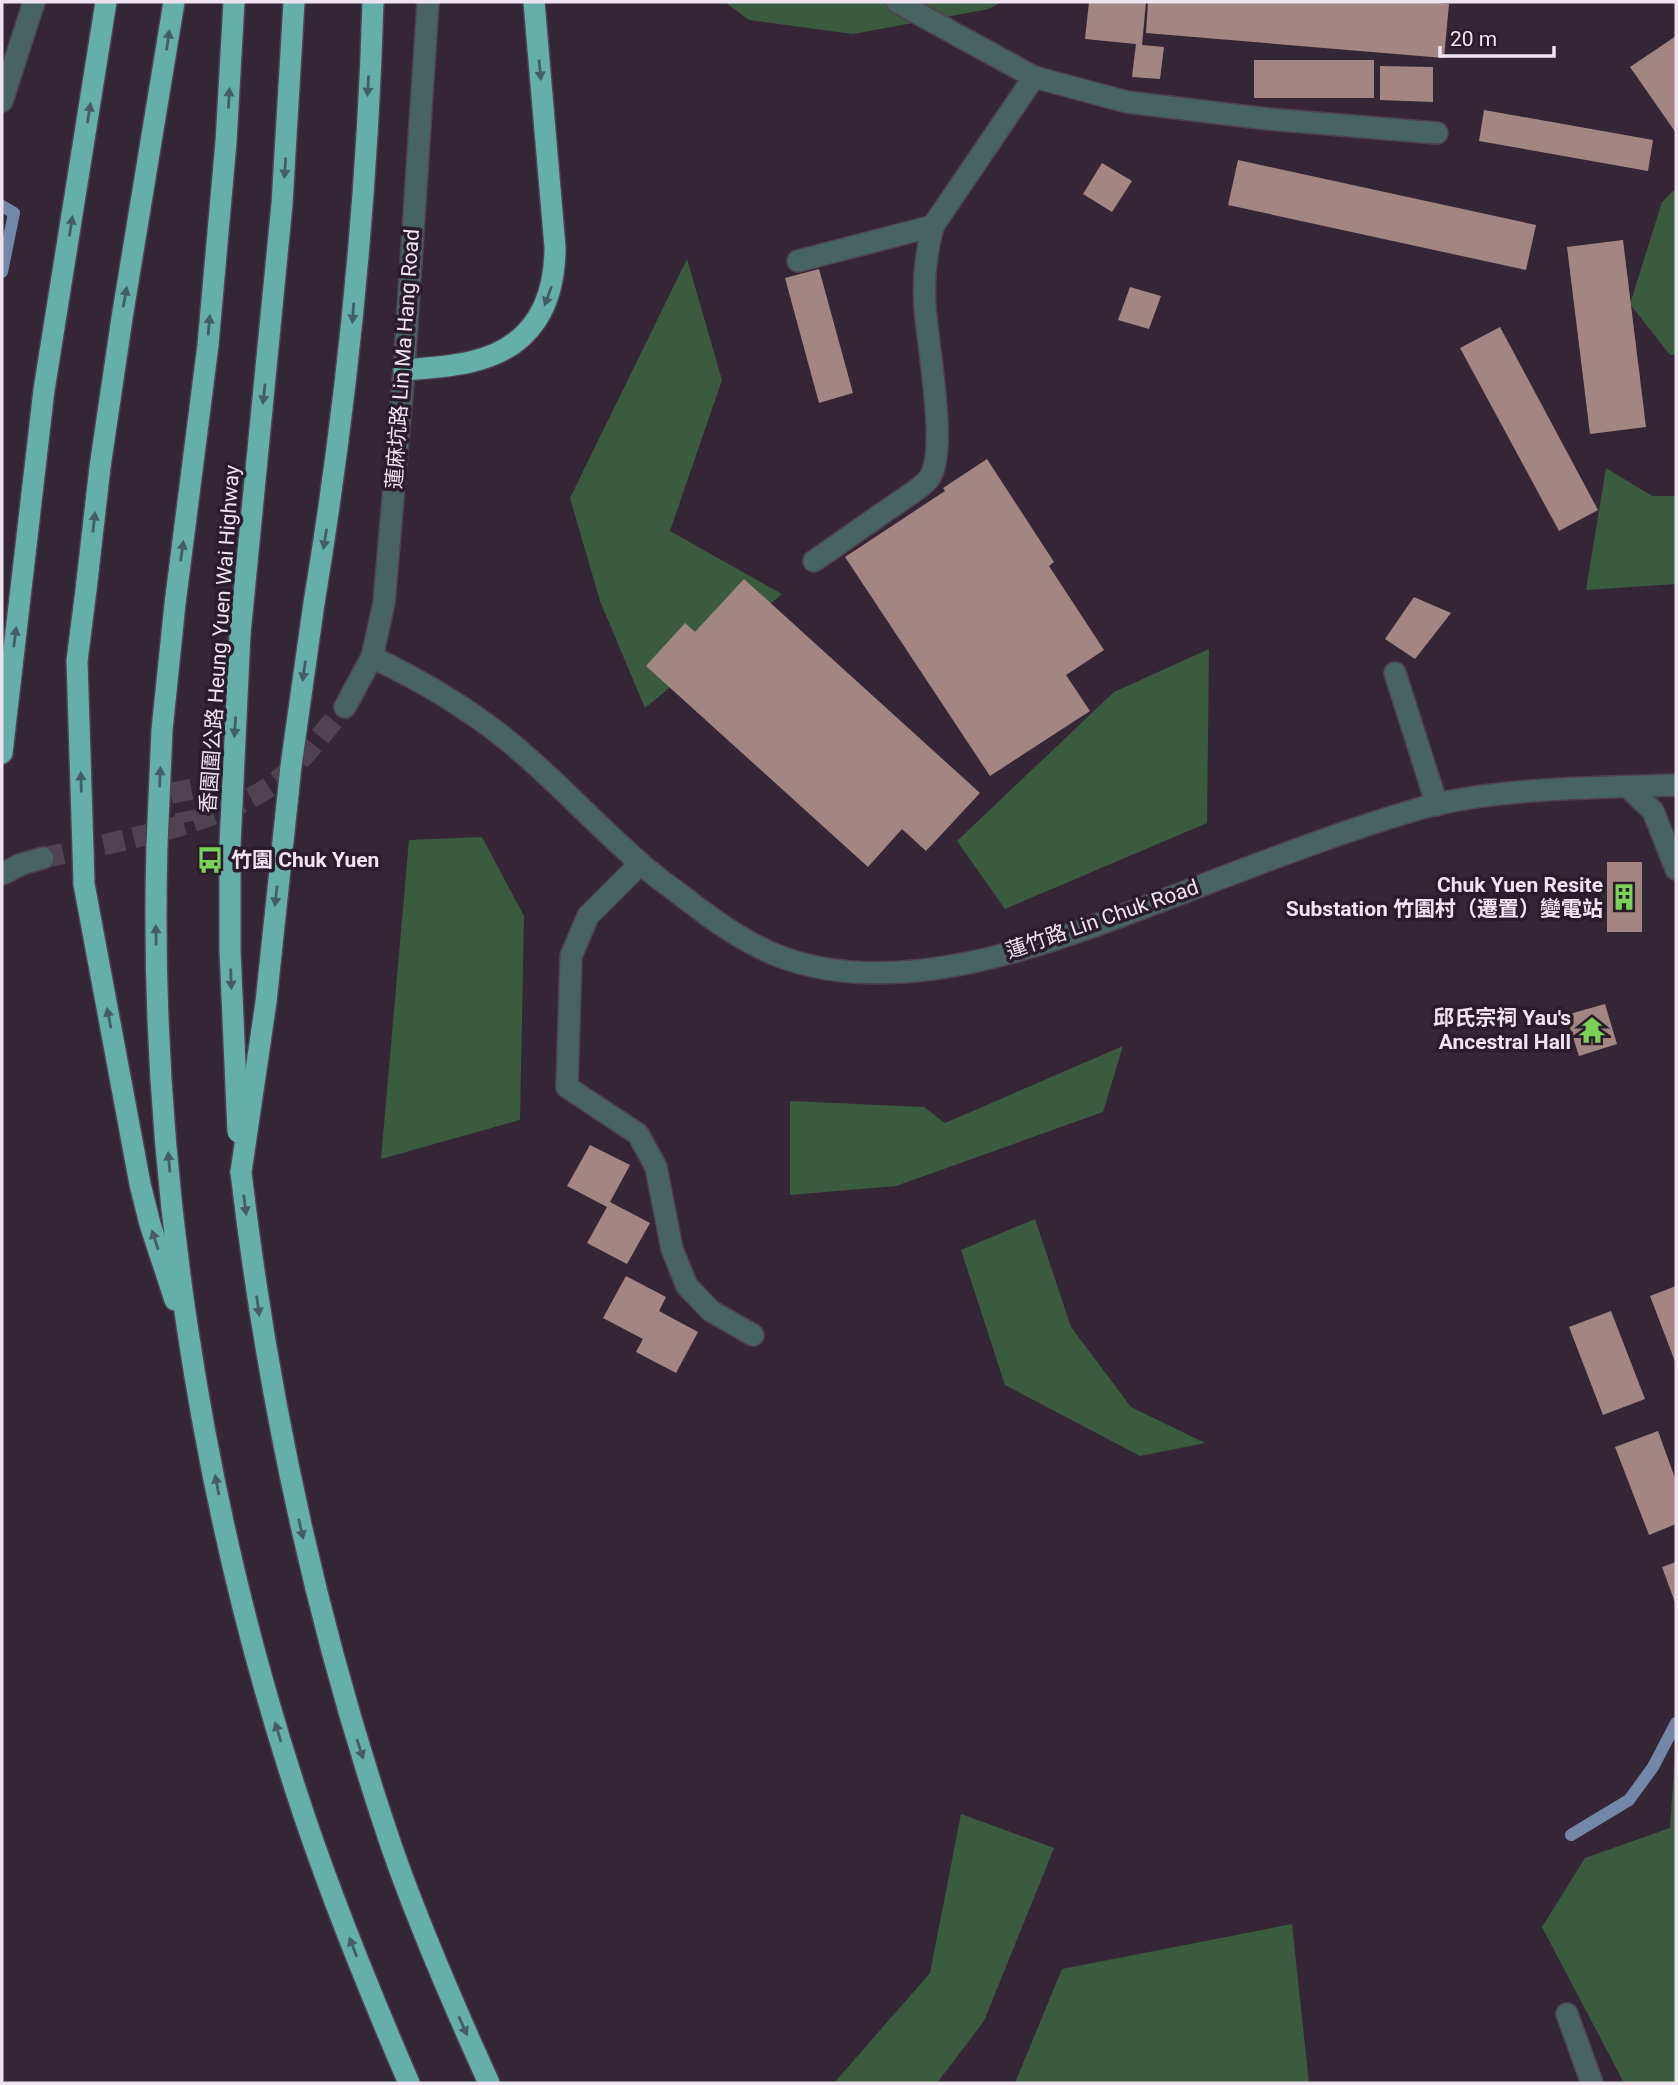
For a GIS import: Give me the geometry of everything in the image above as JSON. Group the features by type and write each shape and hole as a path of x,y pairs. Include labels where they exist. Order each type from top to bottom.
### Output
{"highway":[{"path":"2,753 44,390 106,2"},
{"path":"174,2 121,318 77,661 84,884 140,1184 150,1224 192,1352"},
{"name":"香園圍公路 Heung Yuen Wai Highway","path":"234,2 226,142 208,345 174,604 162,730 156,964 176,1229 192,1352 230,1552 277,1726 296,1791 324,1869 378,2011 409,2083"},
{"name":"香園圍公路 Heung Yuen Wai Highway","path":"294,2 282,204 240,634 233,755 230,950 241,1172 263,1335 295,1503 317,1600 352,1725 393,1850 438,1969 489,2083"},
{"path":"404,370 472,362 495,355 526,334 547,303 553,284 555,247 534,2"},
{"path":"241,1172 266,1002 290,766 343,410 352,321 373,10"}],"street":[{"path":"2,101 34,2"},
{"name":"蓮麻坑路 Lin Ma Hang Road","path":"345,707 372,657 384,603 404,370 428,2"},
{"path":"897,2 1034,77 1127,102 1268,119 1437,133"},
{"path":"814,561 919,488 931,476 936,458 937,430 924,303 925,255 933,226 1034,77"},
{"path":"798,261 933,226"},
{"name":"蓮竹路 Lin Chuk Road","path":"372,657 421,680 509,741 640,864 727,931 776,955 820,968 881,974 964,963 1033,947 1310,845 1437,805 1510,793 1676,785"},
{"path":"1395,673 1437,805"},
{"path":"1628,787 1653,811 1676,869"},
{"path":"2,874 43,858"},
{"path":"640,864 588,916 571,956 567,1087 638,1134 656,1167 672,1248 687,1286 711,1311 753,1335"},
{"path":"1567,2014 1592,2083"}],"green space":[{"path":"725,2 1001,2 989,9 853,34 749,20"},
{"path":"1676,188 1676,355 1670,355 1630,304 1662,202"},
{"path":"687,259 722,380 670,531 782,594 645,708 600,601 570,498"},
{"path":"1606,468 1652,496 1676,496 1676,584 1586,590"},
{"path":"1209,649 1207,823 1005,909 957,841 1114,692"},
{"path":"482,837 524,916 520,1120 381,1159 409,840"},
{"path":"1123,1046 1103,1112 896,1186 790,1195 790,1101 924,1107 945,1123"},
{"path":"1035,1219 1071,1327 1131,1407 1205,1443 1140,1456 1005,1385 961,1250"},
{"path":"1676,1741 1676,2083 1624,2083 1542,1927 1585,1858 1670,1828"},
{"path":"961,1814 1054,1848 984,2021 937,2083 834,2083 930,1973"},
{"path":"1292,1924 1309,2083 1015,2083 1062,1969"}],"building":[{"path":"1089,2 1146,2 1142,45 1164,47 1160,79 1132,77 1136,44 1085,39"},
{"path":"1148,2 1449,4 1444,58 1146,33"},
{"path":"1676,36 1676,133 1630,67"},
{"path":"1254,60 1374,60 1374,98 1254,98"},
{"path":"1380,66 1433,67 1433,102 1380,100"},
{"path":"1484,110 1653,140 1648,171 1479,141"},
{"path":"1238,160 1536,225 1526,270 1228,205"},
{"path":"1102,163 1132,181 1112,212 1083,194"},
{"path":"1623,240 1646,427 1590,434 1567,247"},
{"path":"819,269 853,393 819,403 785,278"},
{"path":"1130,287 1161,296 1149,329 1118,320"},
{"path":"1500,327 1598,510 1559,531 1460,348"},
{"path":"987,459 1054,562 1049,566 1104,650 1066,675 1090,711 990,776 845,557 945,491 943,488"},
{"path":"744,579 980,793 926,851 902,829 868,867 646,666 685,623 695,632"},
{"path":"1414,597 1451,613 1415,659 1385,639"},
{"name":"Chuk Yuen Resite Substation 竹園村（遷置）變電站","path":"1607,862 1642,862 1642,932 1607,932"},
{"name":"邱氏宗祠 Yau's Ancestral Hall","path":"1605,1004 1617,1044 1579,1056 1566,1015"},
{"path":"590,1145 630,1165 610,1202 650,1223 627,1264 587,1243 607,1207 567,1186"},
{"path":"626,1276 666,1297 659,1311 698,1332 676,1373 636,1352 643,1339 603,1318"},
{"path":"1676,1286 1676,1364 1650,1296"},
{"path":"1611,1311 1645,1399 1603,1415 1569,1327"},
{"path":"1658,1431 1676,1481 1676,1524 1649,1535 1615,1447"},
{"path":"1676,1562 1676,1605 1662,1567"}],"waterway":[{"path":"2,206 14,213 2,272"},
{"path":"1571,1835 1629,1800 1653,1767 1676,1723"}],"tunnel":[{"path":"43,858 162,831 248,799 272,785 292,768 345,707"},
{"path":"179,781 187,822"}],"place":[{"name":"竹園 Chuk Yuen","path":"210,860"},
{"name":"Chuk Yuen Resite Substation 竹園村（遷置）變電站","path":"1624,897"},
{"name":"邱氏宗祠 Yau's Ancestral Hall","path":"1592,1030"}]}
